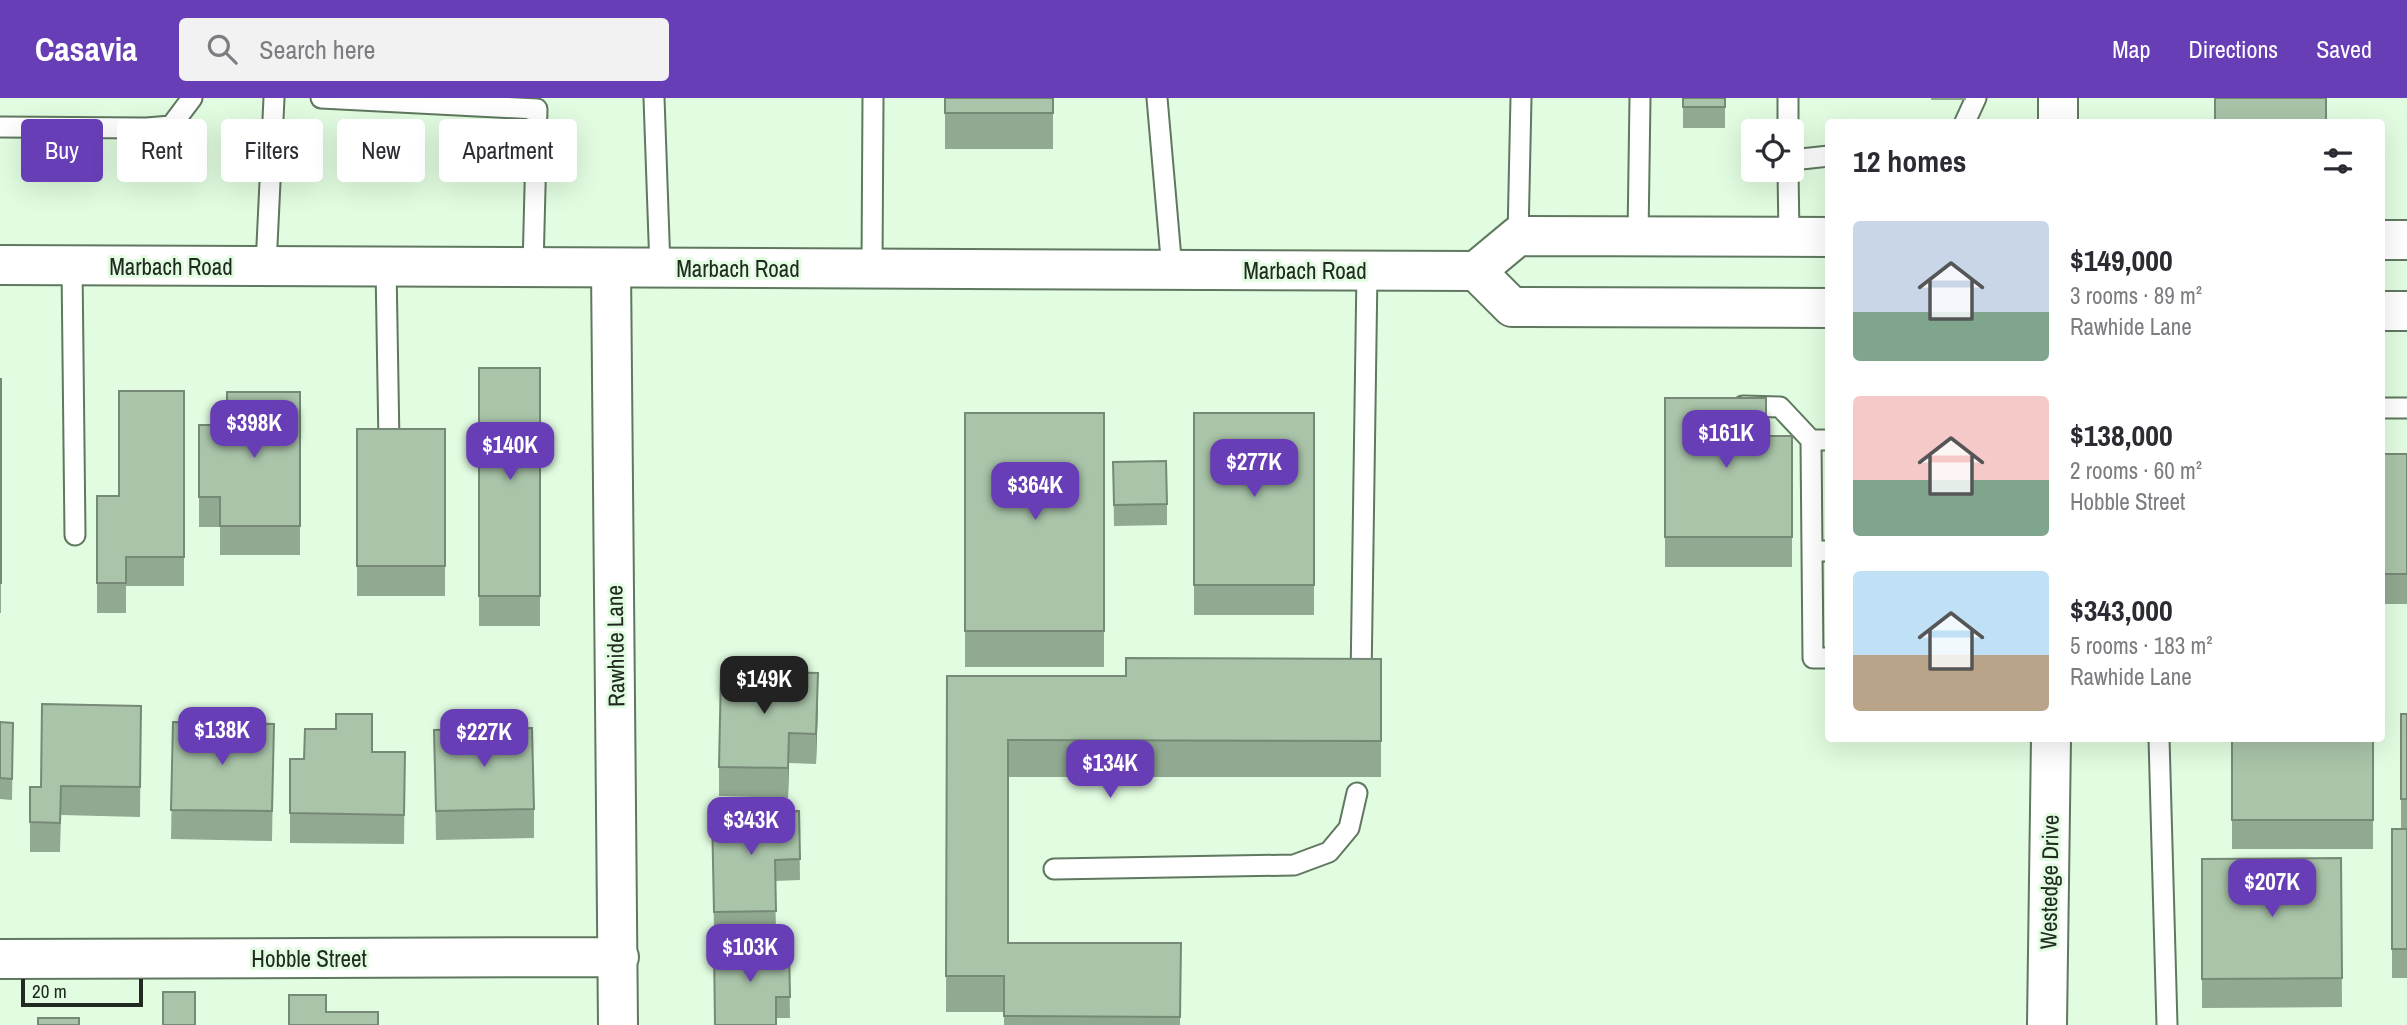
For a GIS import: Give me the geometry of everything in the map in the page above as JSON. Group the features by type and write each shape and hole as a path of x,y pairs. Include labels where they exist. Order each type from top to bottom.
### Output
{"main road":[{"path":"2058,98 2058,119"},
{"path":"1825,237 1518,236 1476,271 1512,307 1825,308"},
{"path":"2385,240 2407,240"},
{"name":"Marbach Road","path":"0,265 1476,271"},
{"name":"Rawhide Lane","path":"611,268 618,1025"},
{"path":"2385,311 2407,312"},
{"name":"Westedge Drive","path":"2047,1025 2051,742"},
{"name":"Hobble Street","path":"0,959 619,957"}],"lane":[{"path":"0,127 171,126 192,98"},
{"path":"266,266 274,98"},
{"path":"321,98 537,109 533,268"},
{"path":"654,98 660,268"},
{"path":"872,268 873,98"},
{"path":"1157,98 1172,270"},
{"path":"1518,236 1521,98"},
{"path":"1638,236 1640,98"},
{"path":"1788,98 1788,119"},
{"path":"1966,119 1976,98"},
{"path":"1804,159 1825,156"},
{"path":"1788,182 1788,237"},
{"path":"72,266 75,535"},
{"path":"386,267 389,443"},
{"path":"1360,681 1367,271"},
{"path":"1720,406 1780,407 1820,440 1821,551 1813,658 1825,658"},
{"path":"2385,408 2407,408"},
{"path":"2160,742 2167,1025"},
{"path":"1054,869 1294,865 1329,852 1349,828 1357,793"}],"building":[{"path":"945,98 1053,98 1053,113 945,113"},
{"path":"1683,98 1725,98 1725,107 1683,107"},
{"path":"2215,98 2326,98 2326,119 2215,119"},
{"path":"479,368 540,368 540,596 479,596"},
{"path":"1,379 1,583 0,583"},
{"path":"119,391 184,391 184,557 126,557 126,583 97,583 97,496 119,496"},
{"path":"227,392 300,392 300,526 220,526 220,497 199,497 199,425 227,425"},
{"path":"1665,398 1766,398 1766,436 1792,436 1792,537 1665,537"},
{"path":"965,413 1104,413 1104,631 965,631"},
{"path":"1194,413 1314,413 1314,585 1194,585"},
{"path":"357,429 445,429 445,566 357,566"},
{"path":"2385,454 2407,454 2407,574 2385,574"},
{"path":"1166,461 1167,504 1114,505 1113,462"},
{"path":"1126,658 1381,659 1381,741 1008,740 1008,943 1181,943 1180,1017 1004,1016 1004,976 946,976 947,676 1126,676"},
{"path":"721,671 818,673 816,734 789,733 788,768 719,767"},
{"path":"42,704 141,706 140,787 61,786 60,823 30,822 30,787 41,787"},
{"path":"336,714 372,714 372,752 405,752 404,815 290,813 290,759 304,759 305,729 336,729"},
{"path":"2401,714 2407,714 2407,799 2401,799"},
{"path":"0,722 13,723 12,779 0,778"},
{"path":"173,722 274,724 272,811 171,810"},
{"path":"532,728 534,809 436,811 434,730"},
{"path":"2232,742 2373,742 2373,820 2232,820"},
{"path":"799,811 800,859 775,860 776,911 714,912 712,812"},
{"path":"2392,829 2407,829 2407,949 2392,949"},
{"path":"2341,858 2342,978 2202,979 2202,859"},
{"path":"789,946 790,997 776,997 776,1025 715,1025 714,947"},
{"path":"163,992 195,992 195,1025 163,1025"},
{"path":"289,995 326,995 326,1012 378,1012 378,1025 289,1025"},
{"path":"38,1018 79,1018 79,1025 38,1025"}]}
